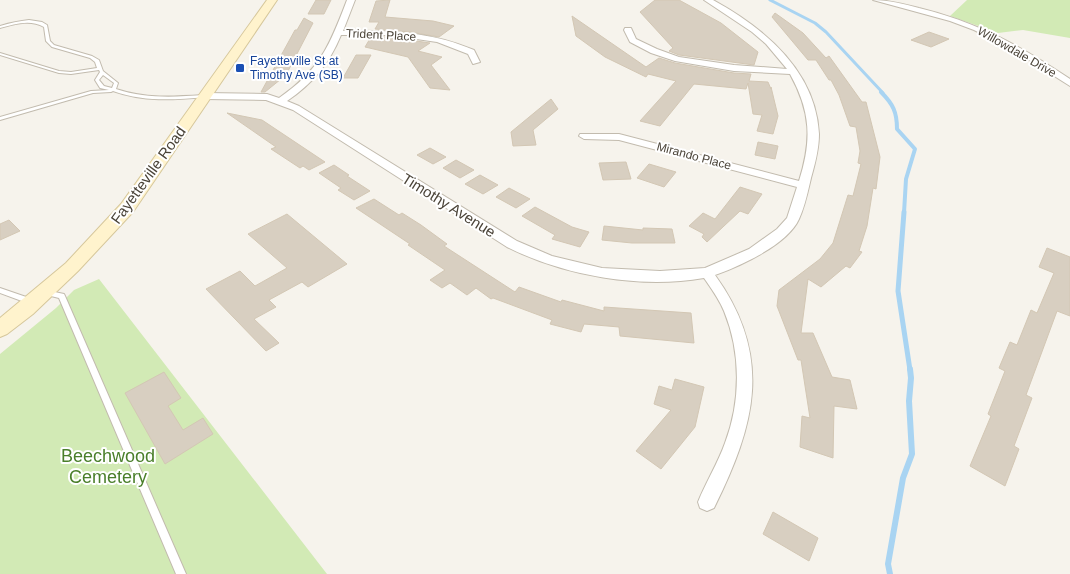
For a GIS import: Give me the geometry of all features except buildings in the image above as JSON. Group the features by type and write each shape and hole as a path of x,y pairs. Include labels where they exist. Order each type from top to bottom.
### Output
{"main road":[{"name":"Fayetteville Road","path":"0,329 72,266 127,208 272,0"}],"street":[{"path":"281,101 295,92 319,70 338,33 351,0"},
{"path":"707,502 726,466 737,435 744,404 747,377 741,344 731,310 707,273 748,255 780,235 793,219 813,144 813,126 802,87 794,72 758,32 708,0"},
{"name":"Willowdale Drive","path":"877,0 947,17 976,28 998,38 1070,83"},
{"path":"628,30 633,40 654,51 678,59 734,68 794,72"},
{"name":"Trident Place","path":"338,33 389,33 431,39 471,52 476,62"},
{"name":"Timothy Avenue","path":"204,96 253,96 281,101 296,108 528,253 574,268 626,276 707,273"},
{"name":"Mirando Place","path":"584,136 619,137 803,185"}],"lane":[{"path":"0,27 25,21 41,23 46,26 48,41 53,46 91,57 97,61 98,68 102,73 116,83 115,90"},
{"path":"0,54 59,72 72,73 98,68"},
{"path":"102,73 97,80 102,87 140,98 204,96"},
{"path":"0,119 93,92 115,90"},
{"path":"0,290 38,297 62,296 181,574"}],"green space":[{"path":"967,0 1070,0 1070,38 1023,30 998,33 950,16"},
{"name":"Beechwood Cemetery","path":"99,279 327,574 0,574 0,354 56,308 74,290"}],"waterway":[{"path":"770,0 815,23 826,32 883,93"},
{"path":"881,92 894,109 897,129 915,149 906,179 904,213"},
{"path":"904,212 898,291 910,370"},
{"path":"890,574 888,564 903,478 912,454 909,401 910,369"}],"place":[{"name":"Fayetteville St at Timothy Ave (SB)","path":"240,68"}]}
